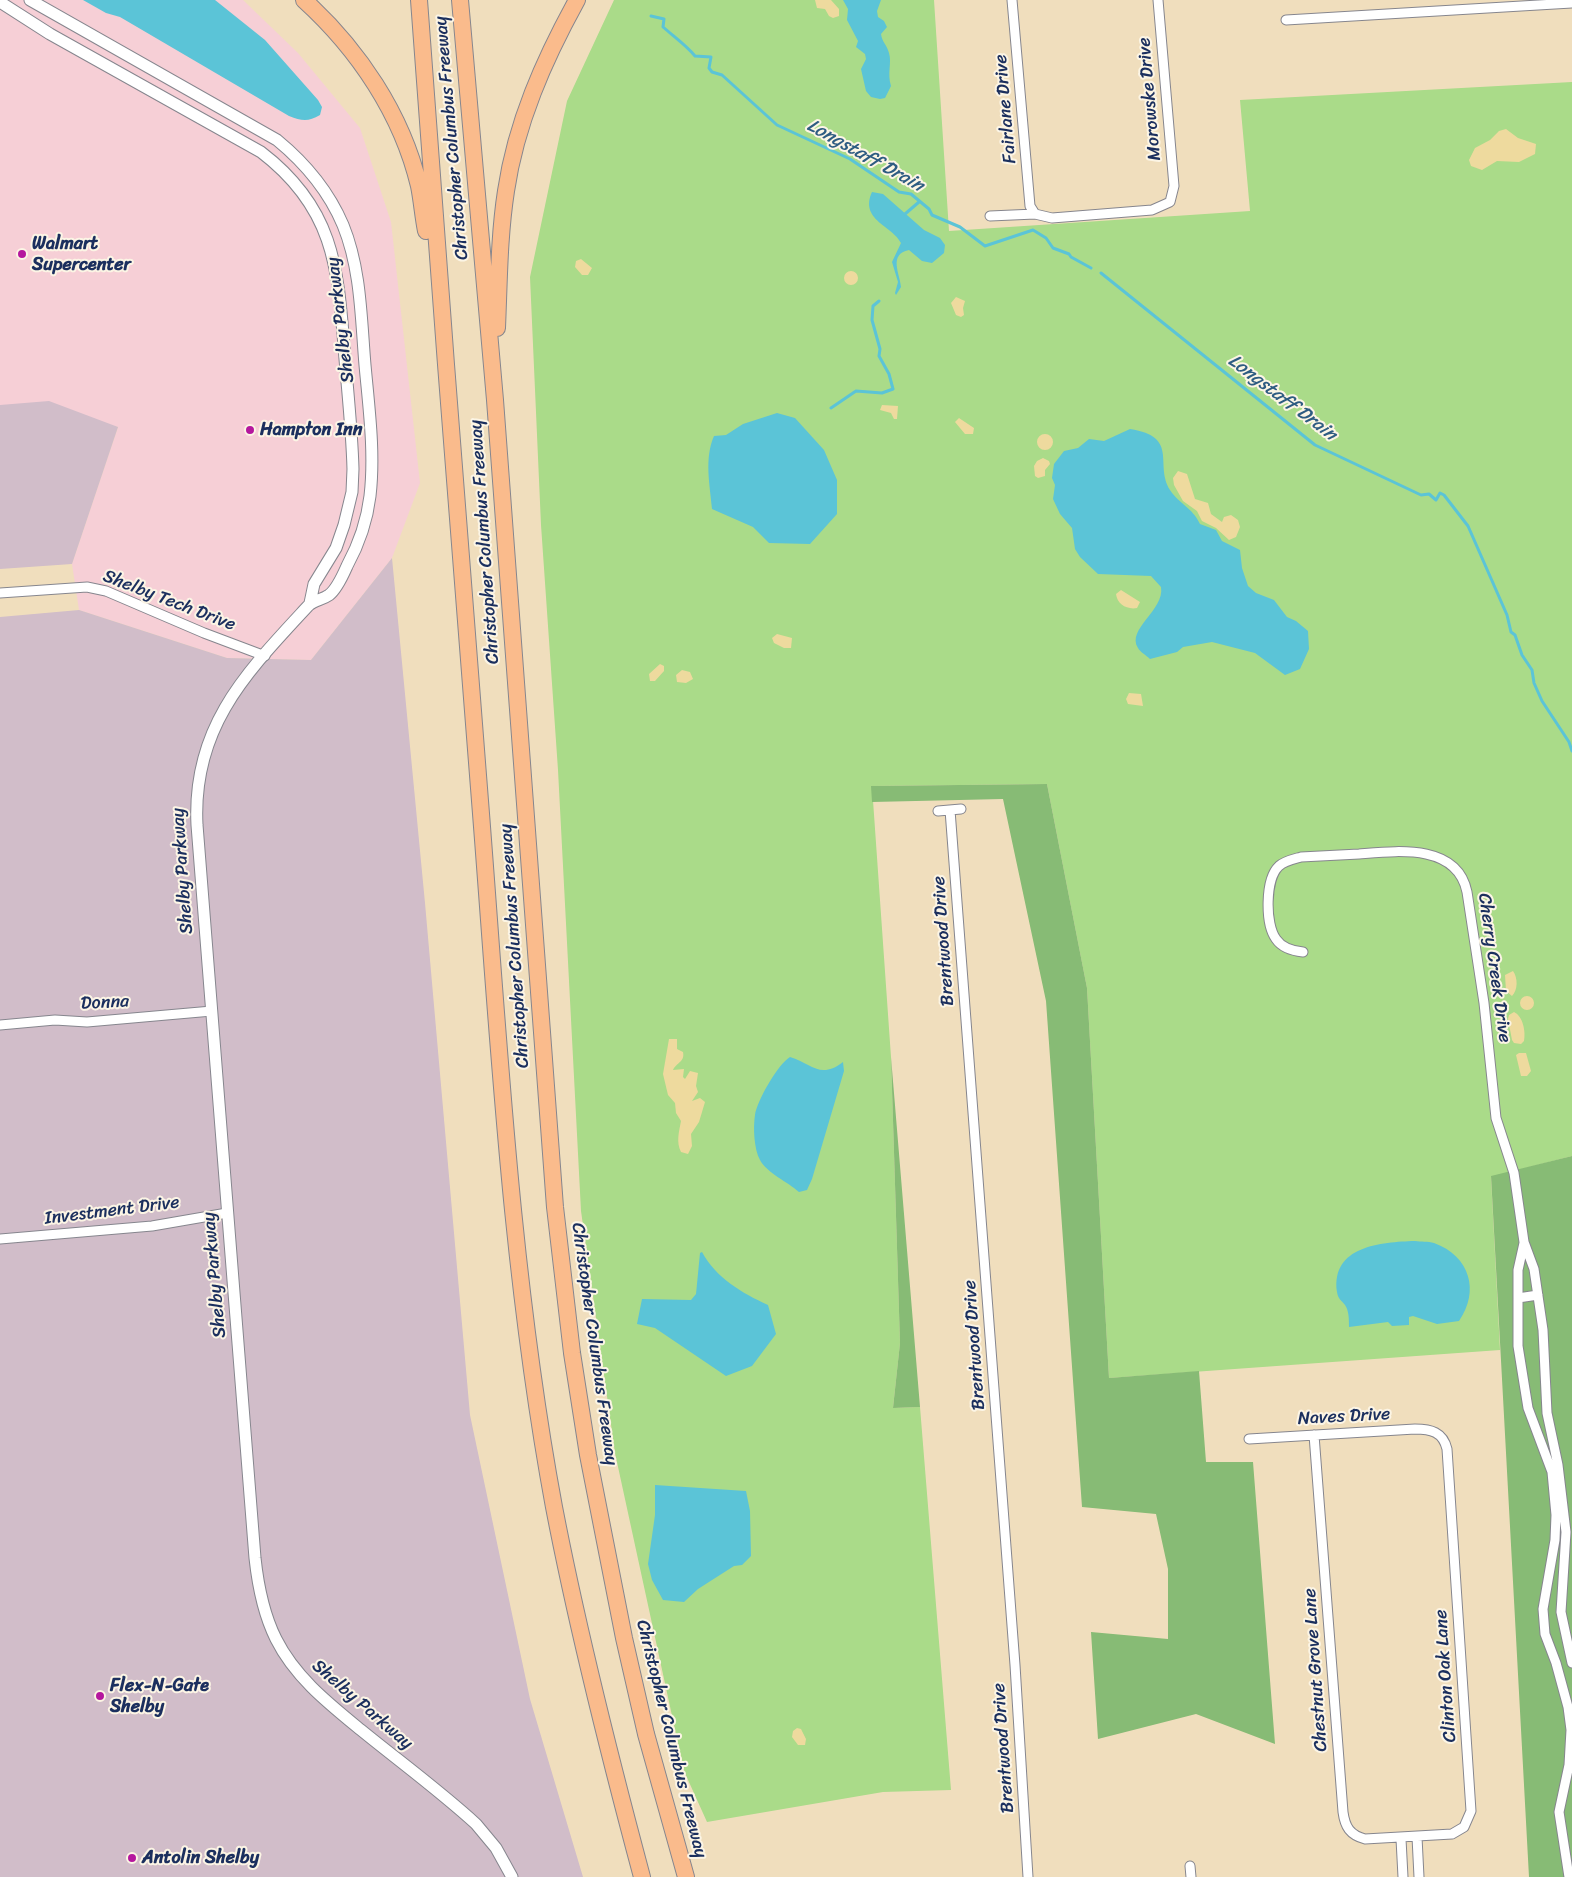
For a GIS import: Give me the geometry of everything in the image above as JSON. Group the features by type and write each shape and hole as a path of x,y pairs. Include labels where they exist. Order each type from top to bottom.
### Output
{"highway":[{"path":"304,0 340,36 372,78 402,138 419,186 445,362"},
{"name":"Christopher Columbus Freeway","path":"419,0 445,362 509,1159 532,1366 554,1504 582,1642 642,1877"},
{"name":"Christopher Columbus Freeway","path":"460,0 495,400 555,1198 572,1354 588,1455 624,1638 646,1734 686,1877"},
{"path":"495,400 500,243 512,158 535,85 558,35 577,0"}],"street":[{"name":"Shelby Parkway","path":"30,0 277,140 291,151 315,178 335,209 350,246 358,288 370,424 372,466 370,497 364,524 347,567 330,594 310,603 231,696 215,722 204,752 198,779 197,825 254,1558 260,1593 270,1626 286,1657 311,1687 476,1824 496,1848 512,1877"},
{"name":"Fairlane Drive","path":"1012,0 1030,206 1034,214"},
{"name":"Morowske Drive","path":"1034,214 1052,218 1152,210 1170,202 1173,195 1158,0"},
{"name":"Shelby Parkway","path":"0,2 25,20 248,143 276,163 313,206 327,236 337,273 352,444 353,482 344,525 336,548 314,584 310,603"},
{"path":"1286,20 1572,3"},
{"path":"75,48 89,46 96,37"},
{"path":"990,216 1034,214"},
{"path":"353,482 359,494 370,497"},
{"name":"Shelby Tech Drive","path":"0,593 87,587 106,591 204,633 266,656"},
{"path":"938,811 961,809"},
{"name":"Brentwood Drive","path":"950,810 1015,1665 1028,1877"},
{"name":"Cherry Creek Drive","path":"1303,952 1294,951 1280,944 1271,930 1268,888 1270,880 1280,865 1288,861 1301,857 1411,851 1438,858 1460,874 1467,892 1484,1003 1496,1118 1514,1173 1524,1242 1534,1269 1543,1330 1547,1413 1566,1532 1561,1612 1572,1663"},
{"name":"Donna","path":"0,1025 55,1020 87,1022 212,1011"},
{"name":"Investment Drive","path":"0,1240 152,1226 227,1214"},
{"name":"Cherry Creek Drive","path":"1524,1242 1518,1270 1518,1346 1522,1378 1528,1408 1555,1472 1556,1532 1542,1609 1545,1634 1556,1663 1570,1712 1569,1765 1559,1812 1570,1872"},
{"path":"1518,1298 1538,1295"},
{"name":"Naves Drive","path":"1249,1439 1415,1429 1426,1429 1439,1434"},
{"name":"Clinton Oak Lane","path":"1417,1838 1458,1832 1468,1822 1471,1811 1448,1449 1445,1440 1439,1434"},
{"name":"Chestnut Grove Lane","path":"1314,1435 1344,1818 1348,1830 1358,1837 1374,1840 1417,1838"},
{"path":"1417,1838 1419,1877"},
{"path":"1401,1839 1403,1877"},
{"path":"1190,1866 1191,1877"}],"shaded area":[{"path":"0,0 243,0 298,53 360,128 391,222 420,483 392,558 311,660 227,658 79,610 72,564 118,427 0,405"},
{"path":"49,401 118,427 72,564 0,569 0,405"},
{"path":"392,558 425,903 470,1415 530,1699 583,1877 0,1877 0,617 79,610 227,658 311,660"}],"green space":[{"path":"614,0 934,0 949,231 1250,211 1240,100 1572,82 1572,1156 1491,1177 1500,1350 1109,1378 1087,988 1047,784 872,786 891,1057 900,1343 893,1408 920,1407 951,1790 883,1792 707,1822 684,1771 615,1453 581,1211 558,770 541,525 530,277 567,101"},
{"path":"1047,784 1087,988 1109,1378 1199,1371 1206,1462 1253,1462 1275,1744 1196,1714 1098,1739 1091,1632 1168,1639 1168,1569 1156,1514 1082,1507 1046,1001 1003,799 872,802 871,786"},
{"path":"891,1057 920,1407 893,1408 900,1343"},
{"path":"1572,1156 1572,1877 1529,1877 1491,1176"}],"sand":[{"path":"815,0 831,0 839,9 839,16 833,18 829,16 825,9 817,8"},
{"path":"1506,129 1518,138 1536,144 1535,154 1519,162 1497,161 1482,170 1471,166 1469,160 1475,148 1490,140 1499,131"},
{"path":"581,259 592,268 588,275 582,275 575,267 576,261"},
{"path":"848,271 854,271 858,278 854,285 848,285 844,281 844,275"},
{"path":"956,297 965,301 964,315 961,317 956,315 951,303"},
{"path":"882,405 898,406 897,419 894,419 891,413 880,410"},
{"path":"959,418 974,428 973,434 965,434 955,422"},
{"path":"1045,434 1053,442 1045,450 1037,442"},
{"path":"1043,458 1049,461 1050,464 1045,470 1045,476 1038,478 1035,476 1034,466 1037,461"},
{"path":"1178,471 1187,474 1195,499 1208,503 1211,514 1222,522 1224,517 1231,515 1238,520 1240,527 1236,537 1229,540 1216,528 1202,521 1197,511 1183,501 1174,485 1173,478"},
{"path":"1121,590 1140,602 1137,608 1123,606 1118,601 1116,594"},
{"path":"777,634 792,638 791,648 784,648 774,643 772,638"},
{"path":"660,664 664,666 664,671 655,681 650,681 649,674"},
{"path":"682,670 690,672 693,679 686,683 677,682 676,675"},
{"path":"1129,693 1141,694 1143,706 1128,704 1126,699"},
{"path":"1513,971 1517,984 1512,996 1506,991 1505,975"},
{"path":"1524,996 1530,996 1534,1003 1530,1010 1524,1010 1520,1006 1520,1000"},
{"path":"1514,1012 1520,1017 1525,1033 1524,1041 1521,1044 1514,1043 1512,1040 1508,1019 1509,1015"},
{"path":"669,1039 677,1039 677,1049 683,1052 682,1060 673,1070 684,1069 683,1077 685,1079 690,1071 698,1073 696,1086 698,1092 692,1101 700,1098 705,1102 699,1122 691,1134 692,1146 688,1154 681,1152 679,1148 678,1137 681,1121 676,1113 675,1103 668,1095 663,1074"},
{"path":"1526,1053 1531,1071 1527,1076 1521,1076 1516,1055"},
{"path":"797,1728 801,1729 806,1739 805,1745 798,1745 792,1737 793,1731"}],"water":[{"path":"83,0 215,0 265,40 318,100 322,107 320,115 305,120 289,116 120,17 106,13"},
{"path":"843,0 881,0 877,11 878,17 884,21 887,27 881,34 890,57 889,77 891,86 885,98 871,97 866,91 861,69 866,59 865,54 856,47 858,41 847,20 848,9"},
{"path":"872,192 883,194 924,230 940,238 945,245 944,253 932,263 922,261 909,250 899,256 897,265 901,287 896,295 898,282 892,262 901,243 897,237 873,216 869,202"},
{"path":"777,413 795,418 824,450 837,480 837,514 810,544 769,543 753,527 712,509 708,463 714,436 726,435 743,424"},
{"path":"1130,429 1155,438 1163,453 1164,471 1170,490 1197,518 1200,524 1216,530 1222,541 1240,550 1242,568 1248,586 1256,593 1274,600 1287,617 1296,621 1308,631 1309,649 1300,669 1285,675 1255,653 1212,642 1183,647 1177,652 1150,659 1139,649 1136,641 1137,634 1157,604 1161,595 1161,587 1151,576 1098,574 1080,557 1075,549 1072,528 1060,514 1053,499 1055,485 1052,478 1054,464 1064,451 1078,448 1089,439 1104,441"},
{"path":"790,1057 822,1070 828,1070 843,1062 844,1071 812,1179 807,1190 799,1192 763,1165 756,1150 754,1138 755,1115 760,1101 774,1075"},
{"path":"1415,1241 1432,1242 1446,1249 1456,1256 1463,1265 1470,1287 1469,1298 1459,1321 1437,1324 1413,1316 1409,1317 1409,1325 1392,1326 1388,1322 1349,1327 1347,1310 1337,1292 1337,1277 1342,1265 1350,1256 1374,1245"},
{"path":"702,1252 715,1270 730,1284 768,1305 776,1334 752,1366 726,1376 655,1328 637,1324 642,1299 691,1300 696,1294 700,1253"},
{"path":"655,1485 746,1491 750,1511 751,1556 742,1565 734,1566 698,1589 684,1602 663,1600 652,1580 648,1564 655,1515"}],"waterway":[{"name":"Longstaff Drain","path":"651,16 664,19 663,27 684,44 695,56 711,57 709,68 712,72 722,75 777,125 850,159 899,192 911,194 929,209 932,215 960,227 985,246 1033,230 1046,238 1053,248 1069,254 1091,268"},
{"path":"905,214 919,202"},
{"name":"Longstaff Drain","path":"1101,273 1315,445 1421,495 1429,494 1436,500 1440,493 1444,495 1468,526 1507,615 1511,632 1515,635 1522,655 1532,670 1534,683 1542,701 1569,742 1572,751"},
{"path":"831,408 856,391 882,393 893,389 889,374 879,356 880,349 872,320 873,306 879,301"}],"place":[{"name":"Walmart Supercenter","path":"22,254"},
{"name":"Hampton Inn","path":"250,430"},
{"name":"Flex-N-Gate Shelby","path":"100,1696"},
{"name":"Antolin Shelby","path":"132,1858"}]}
